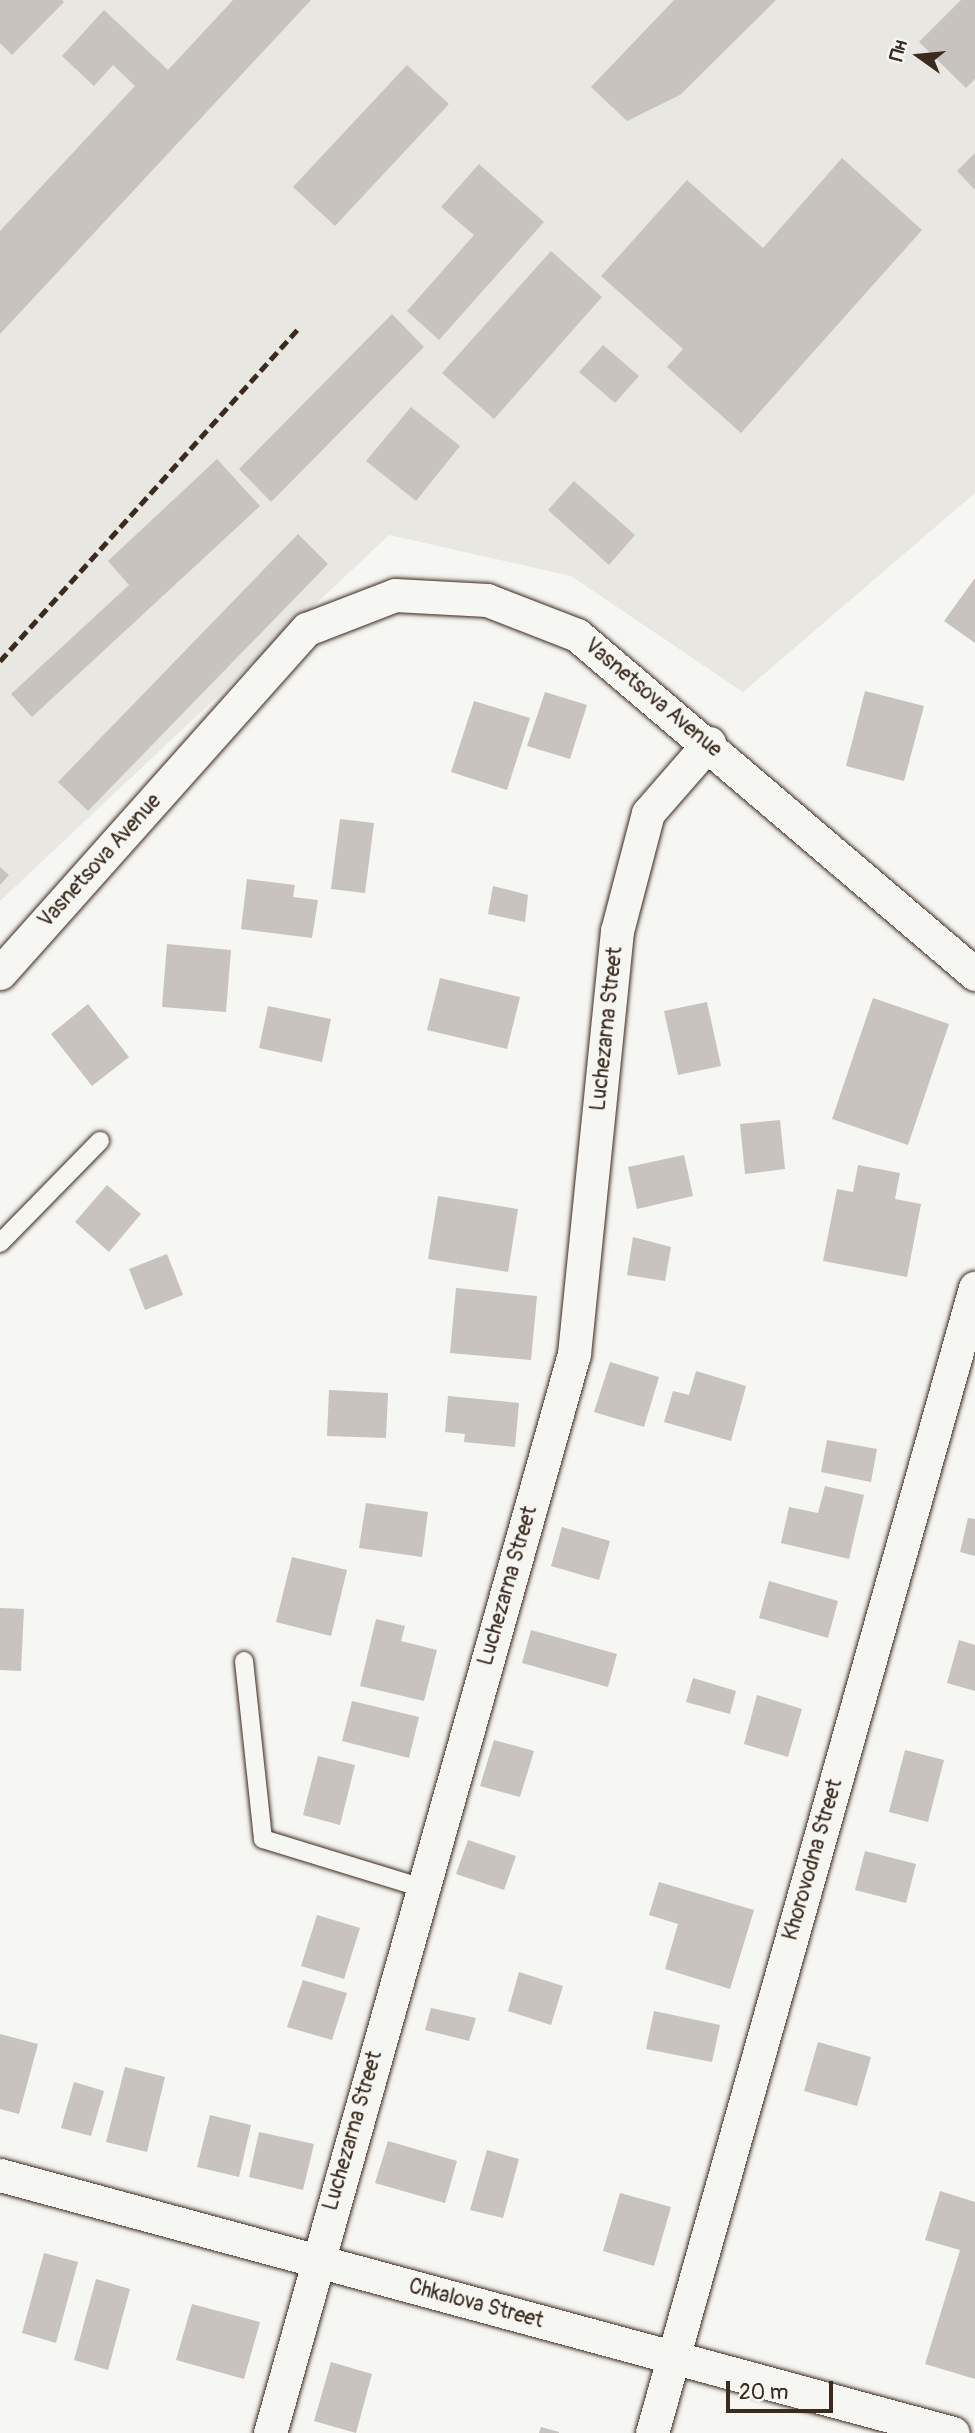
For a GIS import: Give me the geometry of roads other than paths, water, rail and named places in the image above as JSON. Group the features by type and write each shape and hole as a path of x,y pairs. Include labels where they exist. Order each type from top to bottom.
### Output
{"street":[{"name":"Vasnetsova Avenue","path":"0,973 307,629 395,595 487,600 577,635 709,743 975,974"},
{"name":"Luchezarna Street","path":"270,2433 316,2261 574,1354 617,931 648,813 709,743"},
{"name":"Khorovodna Street","path":"652,2433 975,1288"},
{"name":"Chkalova Street","path":"0,2175 953,2433"}],"lane":[{"path":"0,1243 100,1141"},
{"path":"244,1661 263,1839 422,1888"}],"railway":[{"path":"0,661 300,327"}]}
